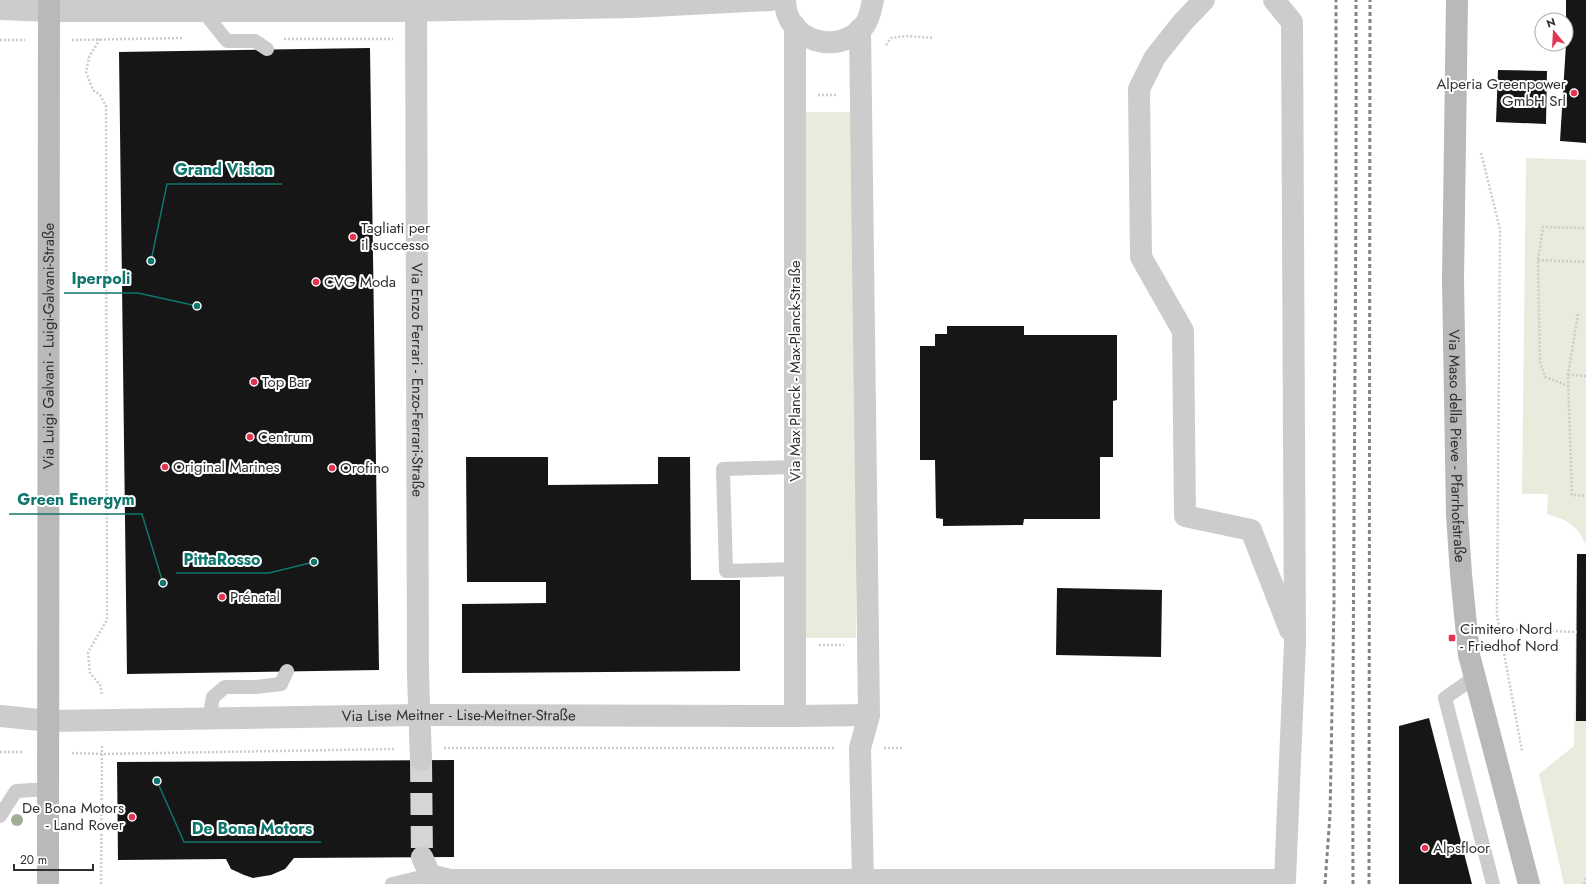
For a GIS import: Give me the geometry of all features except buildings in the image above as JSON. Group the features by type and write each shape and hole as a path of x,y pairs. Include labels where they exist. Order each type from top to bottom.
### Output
{"street":[{"path":"0,9 49,5 101,10 203,11 416,6 633,7 770,0"},
{"path":"785,0 785,6 790,20 800,32 812,40 827,43 841,41 854,35 864,25 871,12 873,0"},
{"path":"1204,0 1183,22 1155,57 1139,89 1141,256 1183,331 1185,516 1251,530 1295,643"},
{"path":"426,866 458,880 1285,880 1295,643 1292,22 1274,0"},
{"name":"Via Maso della Pieve - Pfarrhofstraße","path":"1457,0 1453,280 1456,515 1469,655 1529,884"},
{"name":"Via Luigi Galvani - Luigi-Galvani-Straße","path":"48,884 49,5"},
{"name":"Via Enzo Ferrari - Enzo-Ferrari-Straße","path":"416,6 420,754"},
{"path":"860,29 869,715 860,748 863,880"},
{"name":"Via Max Planck - Max-Planck-Straße","path":"795,716 795,96 800,32"},
{"name":"Via Lise Meitner - Lise-Meitner-Straße","path":"0,716 49,721 419,715 869,715"}],"lane":[{"path":"203,11 228,41 256,41 268,49"},
{"path":"795,467 723,469 726,571 795,569"},
{"path":"209,718 212,697 225,687 256,687 281,684 287,671"},
{"path":"1475,677 1445,698 1493,884"},
{"path":"0,816 16,791 49,788"},
{"path":"392,884 426,866"}],"path":[{"path":"101,10 100,39 89,57 86,72 94,90 100,95 106,106 107,620 88,652 90,673 100,685 102,698 101,884"},
{"path":"0,40 198,37 203,29 218,30"},
{"path":"882,50 891,38 906,36 934,38"},
{"path":"280,39 416,38"},
{"path":"795,96 861,95"},
{"path":"1481,152 1500,229 1497,615 1523,757"},
{"path":"1569,386 1546,377 1540,362 1538,260 1543,227 1586,228"},
{"path":"1538,260 1586,262"},
{"path":"1578,314 1568,376 1572,495 1586,496"},
{"path":"1568,376 1586,376"},
{"path":"1500,629 1577,632"},
{"path":"795,645 868,645"},
{"path":"0,752 102,754 420,754 903,748"},
{"path":"1584,884 1586,878"}],"shaded area":[{"path":"802,112 855,112 856,638 802,638"},
{"path":"1526,158 1586,160 1586,545 1579,532 1571,524 1547,514 1548,494 1522,494"},
{"path":"1577,554 1586,554 1586,884 1564,884 1539,774 1574,746"}],"tunnel":[{"path":"421,760 422,857"}],"railway":[{"path":"1325,884 1330,815 1334,603 1336,0"},
{"path":"1353,884 1356,0"},
{"path":"1369,884 1370,0"}],"place":[{"name":"Alperia Greenpower GmbH Srl","path":"1574,93"},
{"name":"Tagliati per il successo","path":"353,237"},
{"name":"Grand Vision","path":"151,261"},
{"name":"CVG Moda","path":"316,282"},
{"name":"Iperpoli","path":"197,306"},
{"name":"Top Bar","path":"254,382"},
{"name":"Centrum","path":"250,437"},
{"name":"Original Marines","path":"165,467"},
{"name":"Orofino","path":"332,468"},
{"name":"PittaRosso","path":"314,562"},
{"name":"Green Energym","path":"163,583"},
{"name":"Prénatal","path":"222,597"},
{"name":"Cimitero Nord - Friedhof Nord","path":"1452,638"},
{"name":"De Bona Motors","path":"157,781"},
{"name":"De Bona Motors - Land Rover","path":"132,817"},
{"name":"Alpsfloor","path":"1425,848"}]}
